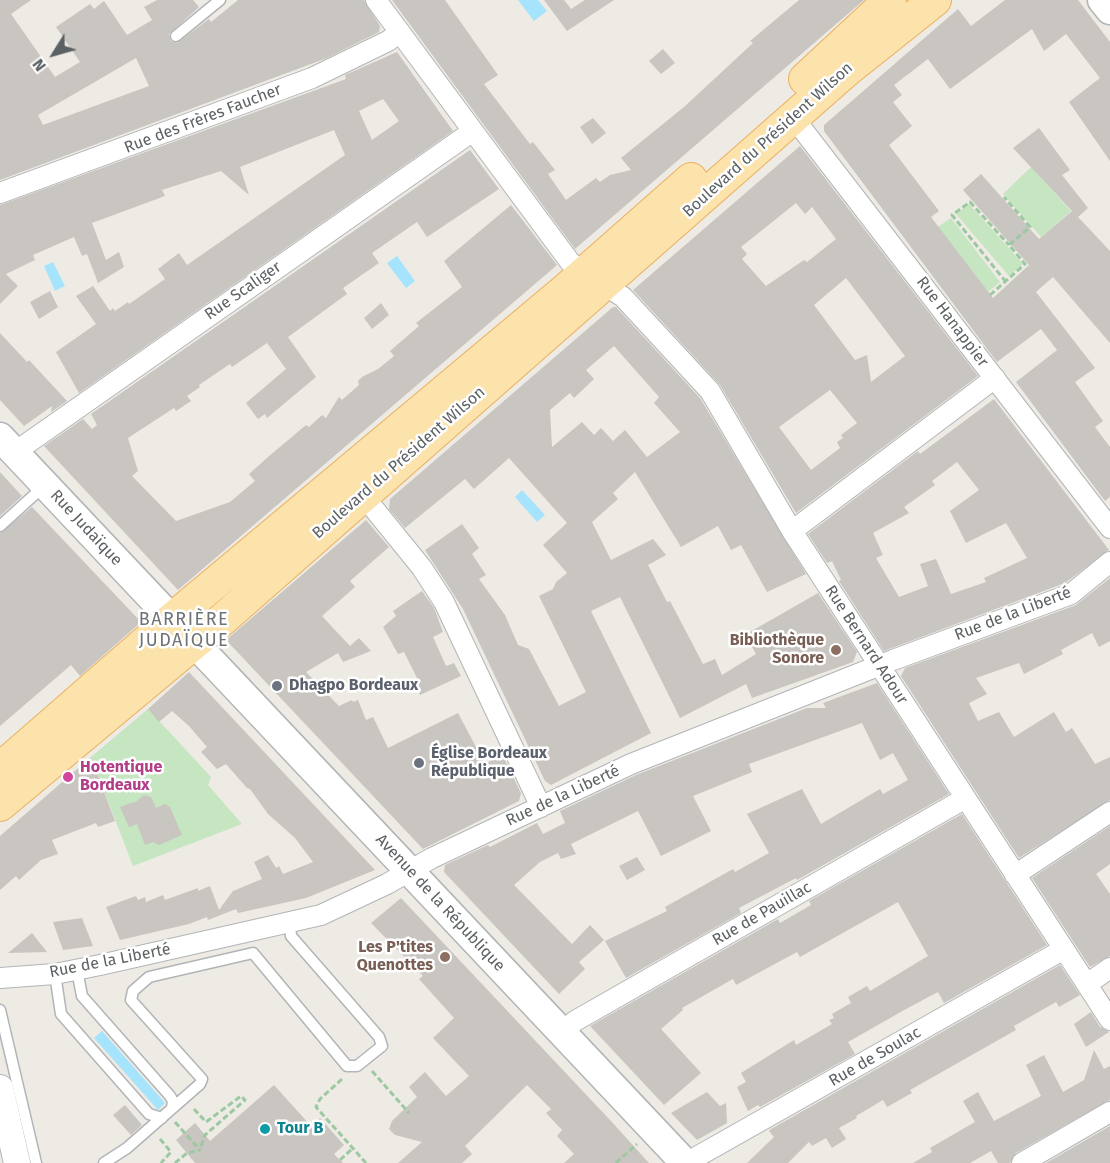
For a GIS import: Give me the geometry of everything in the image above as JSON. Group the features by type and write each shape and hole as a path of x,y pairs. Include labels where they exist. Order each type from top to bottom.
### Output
{"main road":[{"name":"Boulevard du Président Wilson","path":"0,805 194,643 362,494 890,0"},
{"path":"846,70 915,0"},
{"name":"Boulevard du Président Wilson","path":"3,759 172,619 793,117 846,70 935,0"},
{"path":"1102,0 1110,10"},
{"name":"Rue Judaïque","path":"7,445 172,619"},
{"path":"172,619 194,643"},
{"name":"Avenue de la République","path":"194,643 686,1163"}],"street":[{"name":"Rue Bernard Adour","path":"376,0 570,262 623,297 710,391 792,531 964,799 1110,1020"},
{"name":"Rue des Frères Faucher","path":"0,193 312,78 388,41 400,32"},
{"name":"Rue Hanappier","path":"793,117 1110,528"},
{"name":"Rue Scaliger","path":"7,445 473,131"},
{"path":"792,531 995,378"},
{"path":"362,494 422,568 444,602 541,807"},
{"name":"Rue de la Liberté","path":"0,978 77,970 321,915 541,807 684,741 1071,594 1110,562"},
{"name":"Rue de Pauillac","path":"562,1032 575,1020 964,799"},
{"path":"1015,875 1110,812"},
{"name":"Rue de Soulac","path":"686,1163 1064,950"},
{"path":"1087,984 1110,968"},
{"path":"1,1098 17,1163"},
{"path":"1022,1163 1110,1112"}],"lane":[{"path":"176,36 220,0"},
{"path":"0,526 45,484"},
{"path":"104,1163 162,1118 200,1084 202,1079 131,1000 131,995 149,977 253,953 347,1066 360,1063 382,1046 382,1041 291,936 290,922"},
{"path":"77,970 82,996 170,1096 174,1101 172,1108"},
{"path":"55,974 61,1014 149,1114 162,1118"},
{"path":"0,1010 36,1163"}],"path":[{"path":"1004,197 1030,227 1009,245"},
{"path":"990,295 1006,282 1025,264 970,202 952,215 1006,282"},
{"path":"366,1163 316,1107 320,1099 360,1063 408,1113"},
{"path":"185,1132 200,1150"},
{"path":"200,1150 205,1135"},
{"path":"616,1163 640,1141"},
{"path":"340,1160 353,1148"},
{"path":"175,1163 187,1153 200,1150"}],"green space":[{"path":"1031,167 1071,211 1041,237 1003,194"},
{"path":"969,204 1023,264 1009,276 956,214"},
{"path":"951,218 1000,282 988,292 938,227"},
{"path":"148,709 211,777 208,785 242,824 133,866 91,757"}],"water":[{"path":"518,0 538,0 547,11 534,21"},
{"path":"397,256 415,281 406,288 387,263"},
{"path":"53,262 65,286 55,291 44,266"},
{"path":"522,490 545,515 537,522 515,497"},
{"path":"102,1031 165,1103 158,1110 94,1038"}],"building":[{"path":"0,0 31,0 11,14 55,77 80,62 56,27 90,4 94,9 104,1 127,35 152,20 144,7 157,0 193,0 199,7 169,34 171,41 177,43 209,19 211,22 238,0 364,0 380,26 379,32 327,58 0,180","holes":["136,58 149,86 43,125 38,115"]},
{"path":"392,0 445,0 498,75 484,84 530,144 533,142 555,170 548,174 566,200 596,178 600,182 610,175 631,170 621,158 684,107 753,43 750,41 799,0 864,0 575,249"},
{"path":"544,0 564,0 571,9 585,0 614,0 567,31"},
{"path":"1005,0 1078,0 1110,42 1110,161 1069,102 1100,78 1066,34 1044,51 1032,29 950,89 928,59 894,85 902,95 893,102 912,126 889,145 939,211 931,217 993,298 1029,265 963,190 981,174 1039,239 1072,211 1013,148 1039,128 1070,170 1062,175 1088,208 1078,217 1110,251 1110,343 1053,277 1036,292 1095,368 1075,382 1103,421 1095,427 1110,447 1110,497 1105,501 1016,382 1057,350 1041,329 997,362 824,131 824,125 958,9 971,26"},
{"path":"663,49 675,63 661,74 649,61"},
{"path":"397,52 453,131 79,393 56,352 96,324 76,296 93,286 110,311 113,308 115,311 128,302 129,304 165,279 158,269 179,253 187,265 345,155 334,130 240,167 249,195 221,171 162,190 165,196 92,223 106,260 119,252 124,267 98,283 87,254 82,256 74,237 33,255 35,260 6,274 18,286 0,304 0,205 346,79 345,75","holes":["383,99 399,121 372,140 359,111"]},
{"path":"593,118 606,133 592,144 580,127"},
{"path":"800,146 978,376 796,513 720,385 633,290","holes":["796,203 805,214 812,207 836,239 807,262 804,260 766,286 742,259 747,254 741,247","846,278 905,356 871,382 867,355 855,360 814,305","830,390 857,423 841,435 843,438 837,442 840,448 811,470 779,427"]},
{"path":"470,150 499,189 427,237 417,222 372,253 379,263 343,288 347,294 288,337 316,377 267,418 265,414 258,419 246,403 286,369 267,343 232,367 230,364 199,385 200,387 187,396 191,401 176,411 174,408 128,438 138,471 132,476 176,521 230,502 255,481 249,474 306,425 309,427 322,415 326,418 339,397 342,400 359,385 358,381 362,377 378,369 394,356 390,351 419,326 416,323 462,287 444,261 511,205 557,265 178,590 44,446 83,419 92,429 97,425 91,414"},
{"path":"50,291 58,307 39,319 30,302"},
{"path":"381,303 389,315 372,329 364,318"},
{"path":"613,307 616,307 700,398 806,574 767,592 741,545 731,550 718,526 681,547 635,472 613,493 618,499 592,522 611,560 653,539 666,555 648,565 703,664 715,659 722,675 756,654 751,645 756,642 750,632 818,593 857,652 853,662 752,698 746,684 680,718 620,597 591,611 651,733 551,785 545,781 463,609 425,550 462,524 479,548 472,554 486,575 479,579 505,615 518,645 529,649 559,706 586,692 539,596 553,589 556,582 567,573 543,545 567,523 509,458 474,489 465,479 405,528 389,509 390,499","holes":["614,346 659,397 654,403 680,432 647,457 625,430 613,441 601,428 594,435 582,422 552,447 550,410 570,393 574,398 594,379 586,370"]},
{"path":"0,333 67,401 51,412 52,406 24,426 0,400"},
{"path":"994,399 1109,550 1065,583 884,651 839,581 841,580 832,561 827,563 808,534 918,451 920,454","holes":["957,462 979,490 950,511 966,543 1006,523 1027,558 984,578 986,582 951,594 936,559 920,564 928,586 899,597 876,558 883,555 873,533 909,513 904,507 935,485 932,481"]},
{"path":"0,472 22,496 0,516"},
{"path":"32,507 141,622 80,676 71,665 0,726 0,533"},
{"path":"366,520 389,547 350,581 355,587 322,616 350,646 359,638 371,651 343,662 338,653 306,672 339,706 352,700 353,702 358,700 366,720 373,717 388,748 458,713 485,764 502,754 521,793 519,801 423,849 226,640"},
{"path":"1110,578 1110,641 1099,647 1092,633 1061,650 1063,654 1024,674 1019,663 976,678 987,694 969,703 978,721 999,712 1014,737 1054,712 1066,732 1072,728 1095,764 1110,757 1110,800 1019,858 901,676 905,668 1076,605"},
{"path":"422,591 434,608 443,632 433,637 446,666 454,663 461,676 420,695 413,682 418,680 404,652 398,654 383,627 396,616 393,611"},
{"path":"189,672 375,870 306,898 238,913 236,909 208,920 207,917 189,924 120,940 106,907 136,896 138,900 145,897 146,902 163,895 165,900 210,886 219,910 233,891 262,879 254,862 268,855 276,868 279,866 283,874 313,862 295,838 268,814 250,789 226,764 217,769 201,752 207,747 189,726 172,711 159,722 148,709"},
{"path":"877,683 949,794 797,880 796,878 739,908 741,913 626,978 605,941 667,911 665,907 733,869 735,872 769,853 747,814 802,789 821,824 880,789 883,794 908,780 893,753 880,760 862,723 749,764 752,772 693,796 711,831 661,856 638,811 571,844 576,854 561,859 558,853 540,862 514,885 572,944 590,925 604,940 579,962 585,969 559,994 444,872 445,865 488,845 490,847 537,823 543,834 565,823 560,811 636,775 807,708 826,708 823,703"},
{"path":"91,757 115,821 98,827 96,823 52,840 58,854 41,860 19,880 16,876 0,890 0,836"},
{"path":"144,795 151,797 156,808 165,804 170,807 182,835 159,845 153,842 145,845 137,824 129,827 120,807 137,801"},
{"path":"962,814 1047,945 944,1003 938,992 906,1009 848,1042 855,1054 760,1107 758,1105 748,1111 737,1087 746,1082 741,1073 794,1040 796,1045 832,1024 829,1020 834,1018 832,1014 851,1003 848,997 867,986 870,991 928,956 898,902 800,957 797,952 736,985 733,979 682,1008 683,1010 661,1029 701,1073 664,1105 590,1026 778,919 780,923 811,905 809,901"},
{"path":"1110,826 1110,864 1096,874 1110,894 1110,956 1090,967 1032,878"},
{"path":"637,857 645,870 627,880 619,866"},
{"path":"401,898 649,1163 564,1163 574,1154 557,1136 562,1130 546,1113 551,1109 527,1085 465,1146 472,1154 462,1163 398,1163 422,1142 395,1135 389,1129 392,1121 417,1097 409,1087 425,1072 446,1096 469,1076 433,1038 454,1018 419,979 423,976 371,923"},
{"path":"82,918 93,946 63,950 53,922"},
{"path":"32,933 47,952 8,953"},
{"path":"1060,965 1080,995 1059,1007 1056,1002 1014,1026 1016,1030 910,1090 912,1093 887,1107 883,1100 856,1116 857,1118 839,1128 846,1139 832,1148 826,1138 812,1146 809,1142 788,1163 747,1163 774,1137 769,1131 771,1129"},
{"path":"1091,1012 1100,1027 1109,1032 1086,1047 1074,1024"},
{"path":"1094,1050 1104,1069 1110,1066 1110,1100 1016,1153 1010,1163 998,1163 991,1151 970,1163 913,1163 932,1152 930,1148 975,1122 963,1101 978,1092 994,1121 1041,1096 1026,1065 1044,1055 1063,1092 1084,1080"},
{"path":"274,1085 311,1126 320,1118 344,1145 334,1154 343,1163 195,1163 176,1140 195,1123 210,1141"},
{"path":"707,1092 720,1106 726,1103 727,1123 697,1140 671,1113"},
{"path":"125,1105 142,1125 131,1135 113,1115"},
{"path":"1110,1126 1110,1163 1046,1163"}],"place":[{"name":"Bibliothèque Sonore","path":"836,650"},
{"name":"Dhagpo Bordeaux","path":"277,686"},
{"name":"Église Bordeaux République","path":"419,763"},
{"name":"Hotentique Bordeaux","path":"68,777"},
{"name":"Les P'tites Quenottes","path":"445,957"},
{"name":"Tour B","path":"265,1129"}],"district":[{"name":"BARRIÈRE JUDAÏQUE","path":"184,630"}]}
